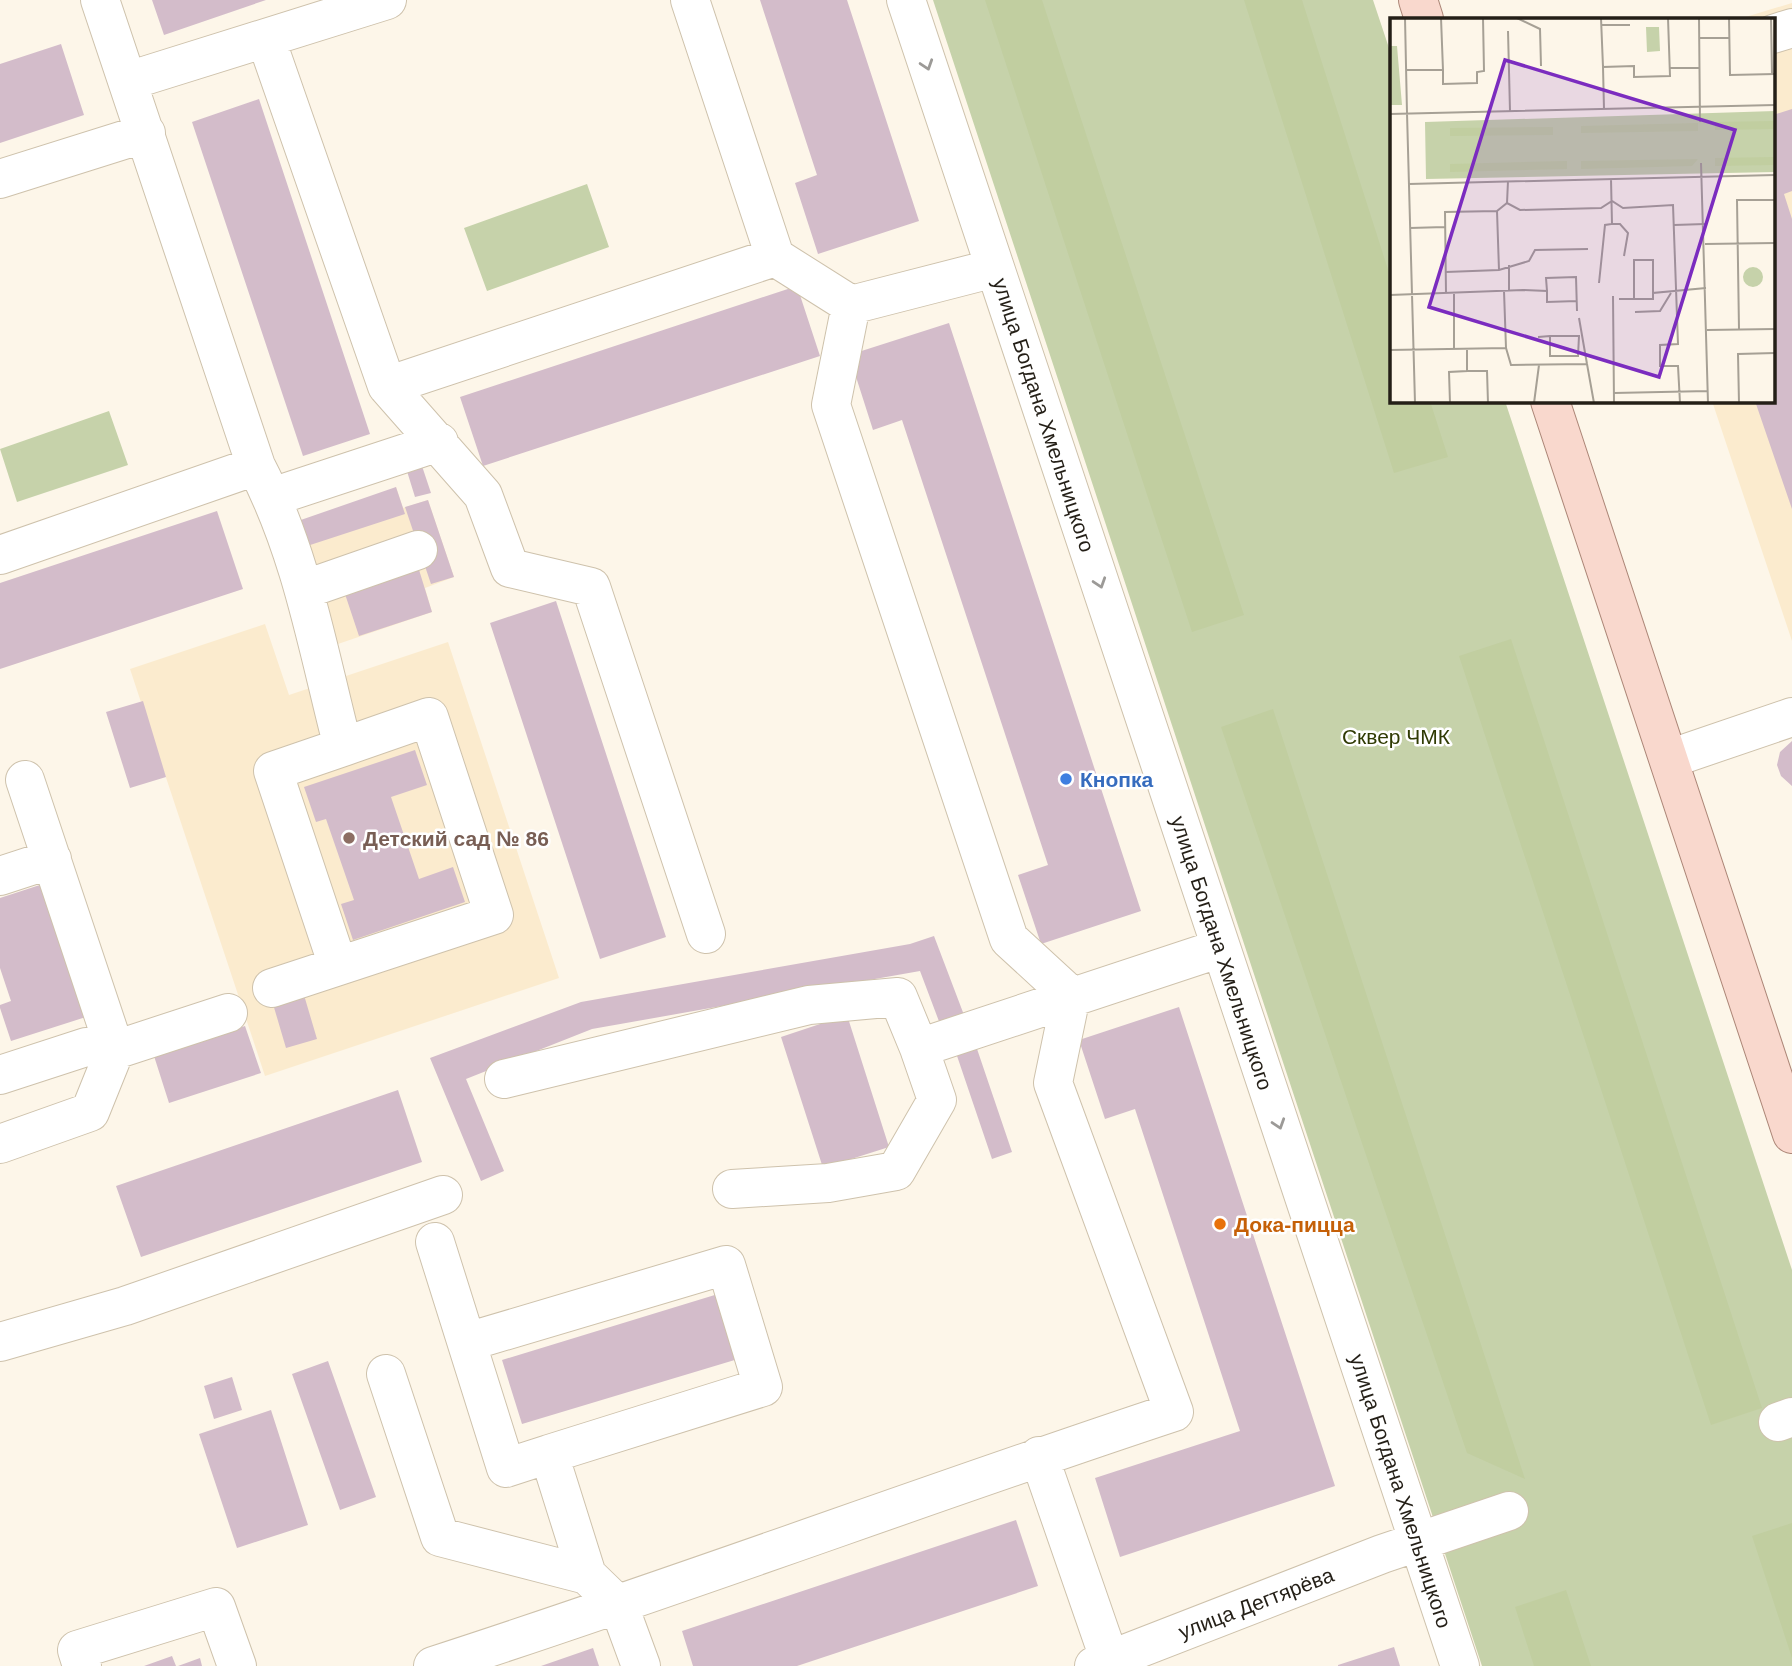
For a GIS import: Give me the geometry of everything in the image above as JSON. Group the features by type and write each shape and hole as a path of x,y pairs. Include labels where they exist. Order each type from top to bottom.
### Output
{"main road":[{"path":"1418,0 1424,18"},
{"path":"1550,402 1792,1133"}],"street":[{"path":"100,0 264,482 306,589 343,747"},
{"path":"128,80 387,0"},
{"path":"690,0 775,257 851,305 995,268"},
{"name":"улица Богдана Хмельницкого","path":"906,0 1460,1666"},
{"path":"1774,34 1792,28"},
{"path":"266,39 387,386 483,495 510,568 591,587 706,934"},
{"path":"0,179 146,133"},
{"path":"387,386 775,257"},
{"path":"851,305 831,405 1009,939 1071,996"},
{"path":"0,555 264,482 439,442"},
{"path":"306,589 418,550"},
{"path":"272,988 495,915 429,717 273,771 338,966"},
{"path":"1668,759 1792,717"},
{"path":"0,1144 90,1112 115,1050 25,780"},
{"path":"0,876 52,859"},
{"path":"919,1048 1221,948"},
{"path":"433,1666 619,1606 1040,1456 1174,1412 1053,1083 1071,996"},
{"path":"504,1079 809,1004 898,997 937,1100 896,1171 828,1184 732,1189"},
{"path":"0,1075 86,1047 115,1050 228,1013"},
{"path":"0,1342 125,1306 443,1195"},
{"path":"435,1242 506,1468 763,1387 726,1265 467,1342"},
{"path":"386,1374 440,1537 587,1575"},
{"path":"549,1454 587,1575 619,1606 641,1666"},
{"path":"1040,1456 1102,1663"},
{"name":"улица Дегтярёва","path":"1102,1663 1418,1542 1508,1511"},
{"path":"82,1666 77,1650 216,1607 237,1666"}],"shaded area":[{"path":"1792,3 1792,641 1712,402 1774,402 1774,18 1742,18"},
{"path":"396,487 403,508 428,500 454,577 425,588 432,612 335,645 304,547"},
{"name":"Детский сад № 86","path":"265,624 289,695 448,642 559,978 265,1076 130,669"}],"green space":[{"name":"Сквер ЧМК","path":"933,0 1373,0 1390,51 1390,402 1505,402 1792,1270 1792,1666 1482,1666"},
{"path":"985,0 1042,0 1244,615 1192,632"},
{"path":"1244,0 1302,0 1390,276 1390,402 1430,402 1448,457 1394,473"},
{"path":"587,184 609,247 487,291 464,228"},
{"path":"109,411 128,465 17,502 0,449"},
{"path":"1511,639 1762,1408 1711,1425 1459,656"},
{"path":"1273,709 1525,1479 1467,1453 1221,727"},
{"path":"1792,1523 1792,1658 1752,1536"},
{"path":"1566,1590 1591,1666 1534,1666 1515,1607"}],"building":[{"path":"152,0 266,0 164,35"},
{"path":"760,0 847,0 919,221 818,254 795,183 817,175"},
{"path":"61,44 84,115 0,143 0,64"},
{"path":"259,99 370,434 303,456 192,122"},
{"path":"1792,109 1792,191 1784,194 1792,219 1792,509 1755,402 1774,402 1774,115"},
{"path":"797,286 820,356 483,466 460,397"},
{"path":"949,323 1141,911 1041,944 1018,875 1048,865 902,420 873,430 849,355"},
{"path":"421,463 431,493 415,497 406,468"},
{"path":"396,487 405,514 304,547 295,522"},
{"path":"428,500 454,577 431,584 405,507"},
{"path":"217,511 243,589 0,669 0,583"},
{"path":"416,560 432,612 359,636 342,585"},
{"path":"556,601 666,937 600,959 490,623"},
{"path":"143,701 166,777 130,788 106,712"},
{"path":"1792,741 1792,786 1781,776 1777,765 1780,752"},
{"path":"415,750 427,785 391,797 419,879 453,867 465,902 353,940 341,904 354,900 326,819 316,822 304,787"},
{"path":"46,883 89,1016 11,1041 0,1008 0,1005 11,1001 0,968 0,898"},
{"path":"934,936 964,1015 940,1024 920,971 592,1029 466,1079 504,1171 481,1181 430,1058 581,1002 910,944"},
{"path":"304,995 317,1039 286,1048 273,1004"},
{"path":"1179,1007 1335,1486 1120,1557 1095,1478 1240,1431 1135,1109 1105,1119 1079,1040"},
{"path":"847,1015 889,1147 823,1168 781,1037"},
{"path":"245,1026 261,1073 169,1103 154,1056"},
{"path":"975,1043 1012,1152 992,1159 955,1050"},
{"path":"398,1090 422,1162 141,1257 116,1186"},
{"path":"718,1294 738,1359 522,1424 502,1360"},
{"path":"328,1361 376,1497 340,1510 292,1374"},
{"path":"232,1377 242,1410 214,1419 204,1386"},
{"path":"271,1410 308,1525 237,1548 199,1434"},
{"path":"1016,1520 1038,1586 797,1666 693,1666 682,1631"},
{"path":"1394,1647 1400,1666 1338,1666 1338,1665"},
{"path":"593,1648 599,1666 541,1666"},
{"path":"172,1656 176,1666 144,1666"},
{"path":"200,1658 202,1666 178,1666"}],"place":[{"name":"Кнопка","path":"1066,779"},
{"name":"Детский сад № 86","path":"349,838"},
{"name":"Дока-пицца","path":"1220,1224"}]}
